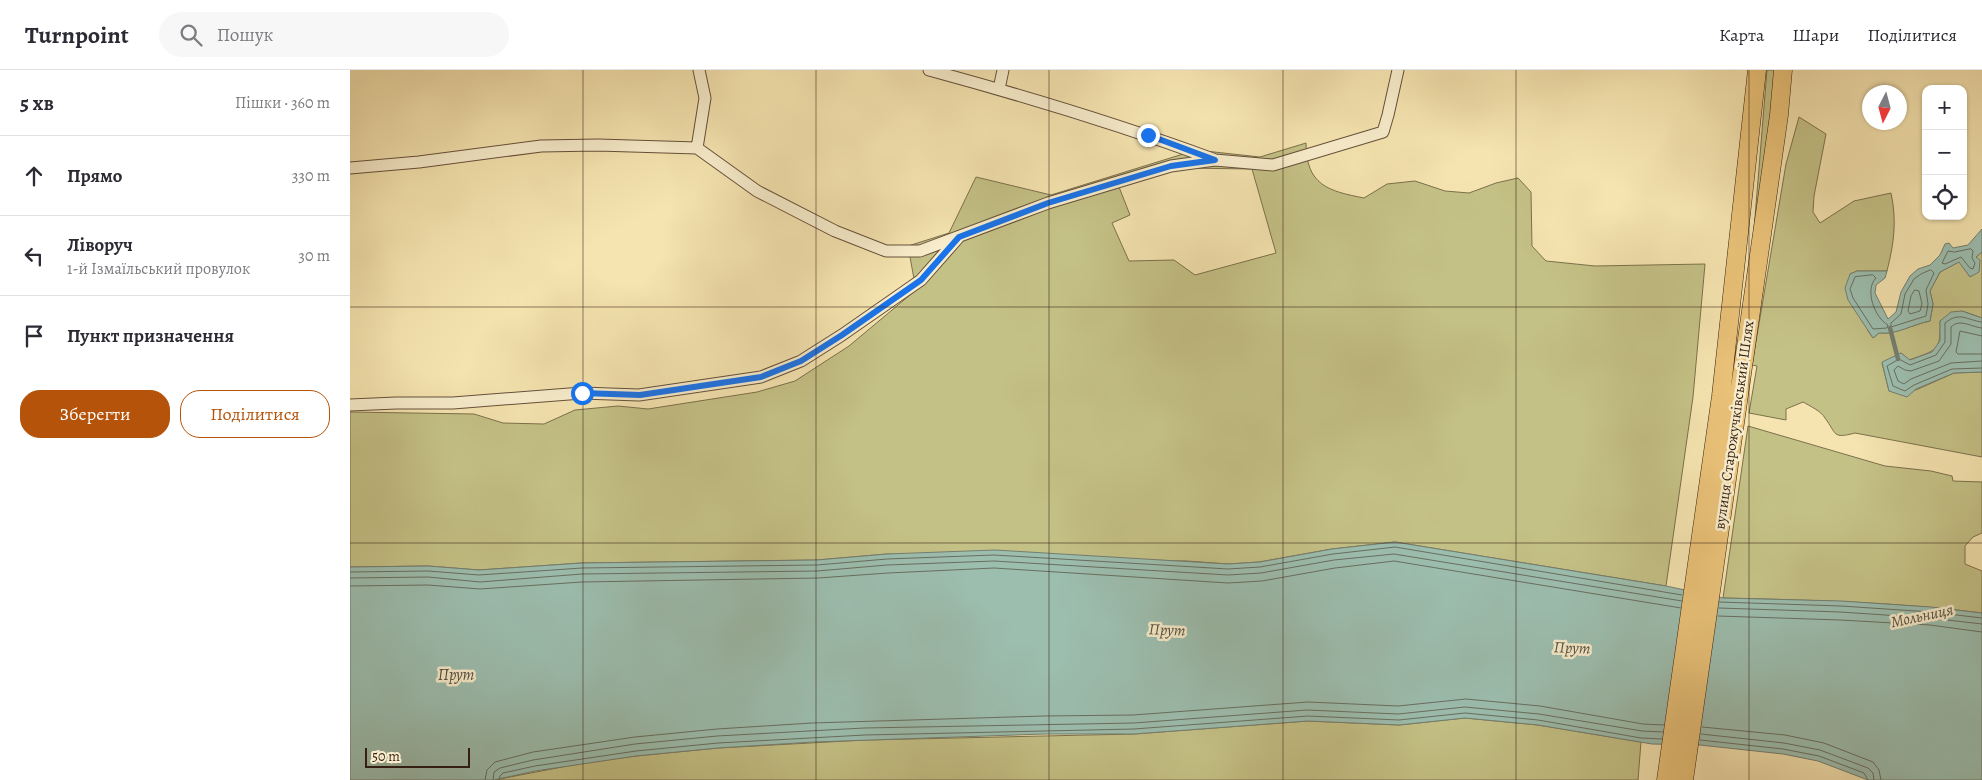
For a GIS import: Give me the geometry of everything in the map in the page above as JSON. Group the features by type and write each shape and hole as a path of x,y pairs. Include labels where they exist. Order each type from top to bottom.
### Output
{"main road":[{"name":"вулиця Старожучківський Шлях","path":"1666,780 1721,396 1757,70"},
{"name":"вулиця Старожучківський Шлях","path":"1684,780 1779,115 1783,70"}],"street":[{"path":"697,148 705,98 700,70"},
{"path":"929,70 1000,89 1148,135 1215,160"},
{"path":"1000,89 1003,70"},
{"path":"350,168 419,162 541,146 598,145 697,148 757,191 835,231 886,251 920,251 1048,203 1171,166 1215,160 1273,164 1383,132 1398,70"},
{"path":"350,405 452,403 582,393 640,395 761,377 801,361 921,280 959,237"}],"shaded area":[{"path":"1767,70 1789,70 1749,291"},
{"path":"1799,117 1826,134 1814,196 1813,212 1820,223 1854,201 1891,193 1894,232 1887,271 1857,271 1850,274 1868,331 1873,338 1879,333 1898,331 1930,321 1933,304 1930,291 1940,272 1960,261 1970,277 1976,257 1982,252 1982,318 1962,311 1940,321 1940,338 1938,344 1931,351 1909,360 1901,353 1882,363 1889,391 1916,390 1954,373 1982,372 1982,457 1855,433 1839,435 1836,434 1821,413 1803,402 1786,409 1786,420 1749,413 1757,366 1752,365 1786,164"},
{"path":"1306,143 1310,168 1321,184 1330,189 1364,198 1387,184 1415,181 1445,191 1469,193 1496,183 1518,178 1531,192 1532,246 1546,261 1595,266 1705,264 1693,397 1666,586 1395,542 1332,549 1259,562 1228,564 1187,561 887,554 817,560 582,563 479,570 428,566 350,567 350,412 474,414 503,423 544,424 575,410 618,406 648,409 757,392 795,381 849,346 916,290 908,246 949,233 976,177 1051,195 1196,150 1260,157","holes":["1182,168 1252,169 1276,253 1195,275 1174,260 1129,261 1112,223 1130,215 1119,187"]},
{"path":"1748,426 1885,466 1931,471 1952,476 1953,481 1982,482 1982,533 1973,537 1965,546 1965,564 1982,571 1982,613 1885,604 1723,598"},
{"path":"1465,718 1538,725 1641,742 1638,780 494,780 583,763 718,748 865,740 1134,734 1308,721 1399,725"}],"water":[{"path":"1982,229 1982,252 1976,257 1980,260 1979,272 1970,277 1959,262 1940,272 1930,291 1933,304 1930,321 1899,331 1879,333 1873,338 1848,300 1845,288 1850,274 1857,271 1887,271 1885,278 1876,285 1875,293 1888,319 1896,312 1901,292 1910,276 1918,269 1930,265 1940,255 1945,244 1949,243 1953,248 1968,245"},
{"path":"1962,311 1982,318 1982,372 1954,373 1916,389 1907,397 1889,391 1882,362 1901,353 1910,360 1932,352 1940,341 1940,321 1951,312"},
{"name":"Прут","path":"1395,542 1666,586 1723,598 1841,601 1931,607 1982,613 1982,780 1868,780 1818,761 1783,754 1700,745 1652,744 1538,725 1465,718 1399,725 1308,721 1134,734 1044,734 813,742 718,748 636,756 535,771 494,780 350,780 350,567 428,566 479,570 582,563 817,560 887,554 995,550 1228,564 1260,562 1332,549"}],"waterway":[{"path":"1890,328 1898,359"}],"route":[{"path":"582,393 640,395 761,377 801,361 921,280 959,237 1048,203 1171,166 1215,160 1148,135"}],"water label":[{"name":"Мольниця","path":"1922,616"}]}
